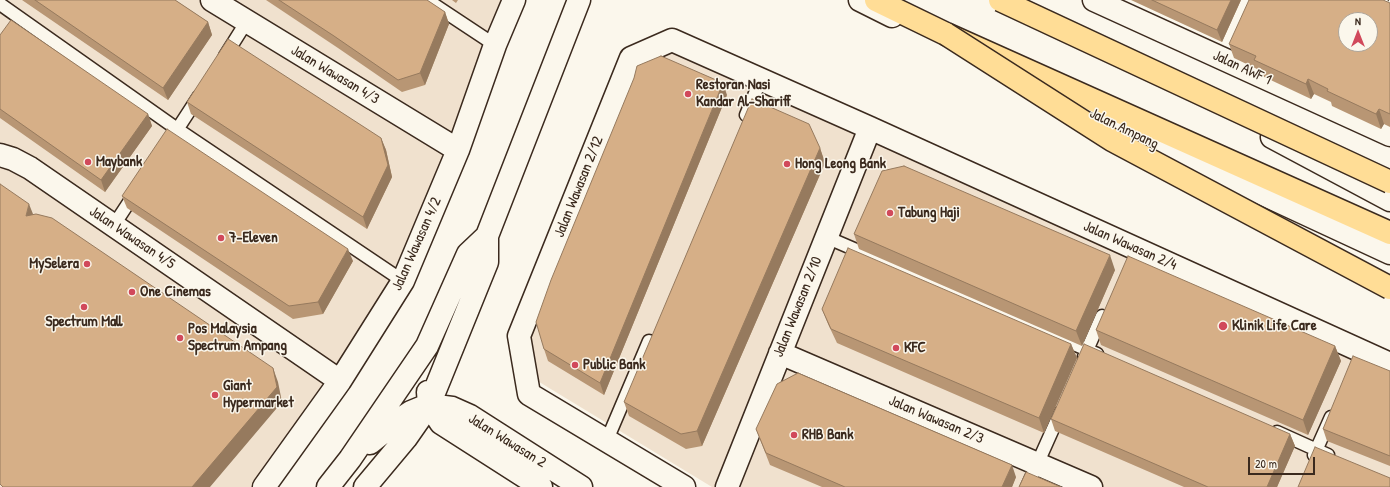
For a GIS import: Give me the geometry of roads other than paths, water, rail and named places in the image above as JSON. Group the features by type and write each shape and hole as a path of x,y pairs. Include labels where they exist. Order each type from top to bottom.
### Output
{"highway":[{"path":"876,0 946,34 1390,233"},
{"path":"1000,0 1390,182"},
{"path":"946,34 1112,140 1390,288"}],"street":[{"name":"Jalan Wawasan 4/3","path":"212,0 458,150"},
{"name":"Jalan Wawasan 4/2","path":"264,487 340,381 403,281 458,150 495,45 514,0"},
{"path":"365,487 406,438 429,405 487,262 487,236 579,0"},
{"name":"Jalan Ampang","path":"860,0 1138,136 1390,253"},
{"path":"1013,0 1390,200"},
{"name":"Jalan AWF 1","path":"1094,0 1390,135"},
{"name":"Jalan Wawasan 2/12","path":"684,487 529,394 518,336 631,58 672,40 870,128"},
{"name":"Jalan Wawasan 2/10","path":"727,487 870,128"},
{"name":"Jalan Wawasan 2/4","path":"870,128 1129,254 1357,357 1390,364"},
{"name":"Jalan Wawasan 4/5","path":"0,155 13,159 30,168 340,381"},
{"path":"328,487 350,459 427,346 468,254 487,236"},
{"path":"427,346 429,405"},
{"name":"Jalan Wawasan 2/3","path":"780,353 1091,487"},
{"path":"448,357 449,380 452,392 456,402 470,416"},
{"path":"350,459 396,422 411,412 429,405"},
{"name":"Jalan Wawasan 2","path":"429,405 452,408 470,416 581,487"},
{"name":"Jalan Wawasan 2","path":"429,405 441,423 540,487"},
{"path":"406,438 421,432 436,430 453,431"}],"lane":[{"path":"427,0 495,45"},
{"path":"0,4 177,129 403,281"},
{"path":"218,66 247,22"},
{"path":"743,122 761,79"},
{"path":"165,148 206,85"},
{"path":"114,225 144,180"},
{"path":"826,237 1109,359"},
{"path":"1081,364 1105,309"},
{"path":"607,440 653,332"},
{"path":"1027,487 1065,400"},
{"path":"1308,468 1335,407"},
{"path":"1266,428 1337,458"}],"place":[{"name":"Restoran Nasi Kandar Al-Shariff","path":"688,94"},
{"name":"Maybank","path":"88,162"},
{"name":"Hong Leong Bank","path":"787,164"},
{"name":"Tabung Haji","path":"890,213"},
{"name":"7-Eleven","path":"221,238"},
{"name":"MySelera","path":"87,264"},
{"name":"One Cinemas","path":"132,292"},
{"name":"Spectrum Mall","path":"84,307"},
{"name":"Klinik Life Care","path":"1223,326"},
{"name":"Pos Malaysia Spectrum Ampang","path":"180,338"},
{"name":"KFC","path":"896,348"},
{"name":"Public Bank","path":"575,365"},
{"name":"Giant Hypermarket","path":"215,395"},
{"name":"RHB Bank","path":"794,435"}]}
